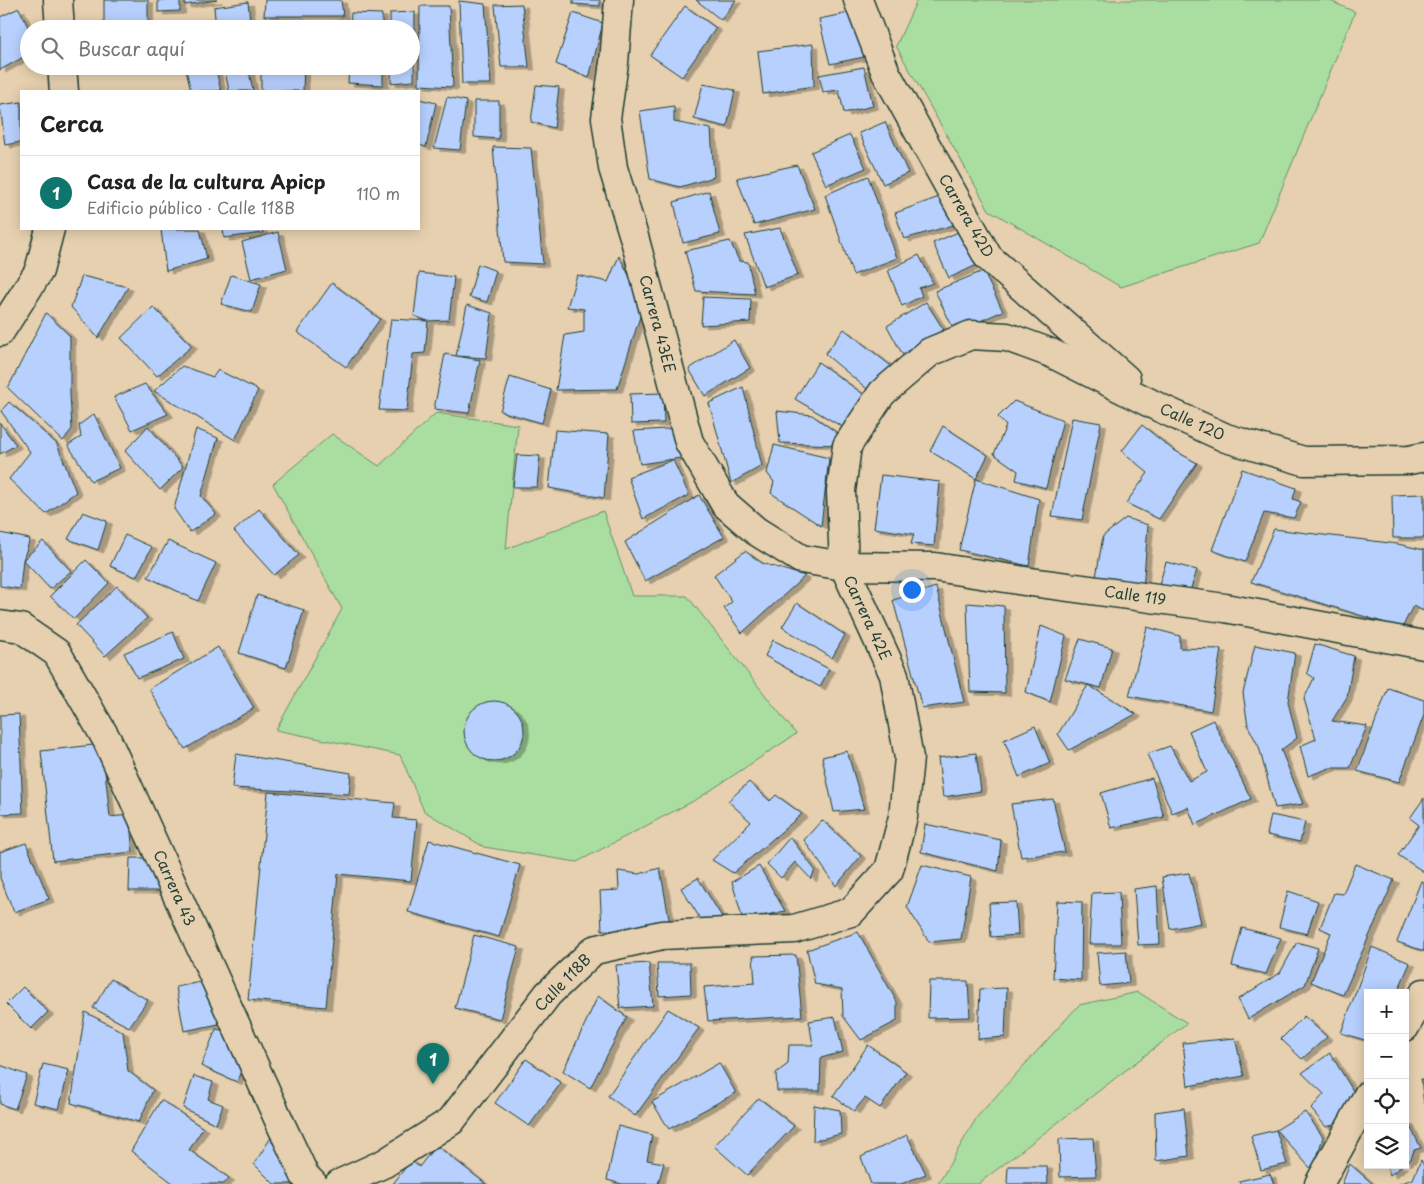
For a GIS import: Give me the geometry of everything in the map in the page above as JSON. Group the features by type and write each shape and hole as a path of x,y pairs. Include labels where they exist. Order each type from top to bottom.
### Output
{"street":[{"path":"58,0 59,20"},
{"name":"Carrera 43EE","path":"619,0 614,63 606,118 613,168 635,240 688,442 725,504 756,531 801,559 844,566"},
{"name":"Carrera 42D","path":"858,0 886,73 988,257 1158,407"},
{"path":"63,75 64,90"},
{"path":"0,332 39,271 50,230"},
{"name":"Carrera 42E","path":"850,912 889,870 903,818 909,758 894,675 844,566 841,491 847,446 882,394 930,352 971,335"},
{"name":"Calle 120","path":"971,335 1007,337 1051,353 1158,407 1226,438 1304,460 1409,460 1424,457"},
{"name":"Calle 119","path":"844,566 935,567 1225,608 1424,645"},
{"name":"Carrera 43","path":"0,625 21,628 57,654 107,740 305,1176 313,1184"},
{"name":"Calle 118B","path":"339,1184 385,1163 451,1120 548,994 594,950 662,935 794,929 850,912"},
{"path":"1409,1020 1424,993"},
{"path":"1319,1184 1364,1102"}],"green space":[{"path":"917,0 1328,0 1355,12 1259,243 1121,287 989,210 896,46"},
{"path":"436,413 518,425 506,549 603,511 632,596 687,596 796,734 699,798 577,862 484,847 424,811 400,755 276,730 342,609 273,484 332,434 379,466"},
{"path":"1138,992 1187,1023 978,1184 938,1184 977,1117 1079,1005"}],"building":[{"path":"104,0 148,0 148,20 104,20"},
{"path":"158,0 180,0 180,11 158,12"},
{"path":"185,0 217,0 185,5"},
{"path":"265,0 341,0 343,16 264,16"},
{"path":"573,0 600,0 600,6 573,4"},
{"path":"696,0 736,0 721,20"},
{"path":"459,1 485,4 491,84 462,84"},
{"path":"248,2 250,20 215,20 214,7"},
{"path":"522,4 529,67 501,67 495,5"},
{"path":"420,6 449,6 453,87 419,85"},
{"path":"685,6 716,28 682,77 650,55"},
{"path":"19,8 25,20 20,20 20,59 0,70 0,17"},
{"path":"415,12 415,20 390,20 390,13"},
{"path":"854,12 869,56 830,64 819,19"},
{"path":"351,13 382,14 382,20 351,20"},
{"path":"573,13 603,23 589,78 556,64"},
{"path":"813,44 814,86 763,94 758,51"},
{"path":"864,67 873,106 844,113 839,90 823,92 819,75"},
{"path":"187,75 217,75 221,90 191,90"},
{"path":"226,75 250,75 253,90 229,90"},
{"path":"261,75 304,75 303,90 261,90"},
{"path":"348,75 383,75 383,85 348,83"},
{"path":"391,75 414,75 414,81 391,83"},
{"path":"703,84 735,90 727,127 694,119"},
{"path":"536,85 559,87 554,128 531,122"},
{"path":"447,97 466,101 460,150 434,148"},
{"path":"420,99 436,103 426,147 420,145"},
{"path":"474,101 499,101 499,139 474,137"},
{"path":"20,102 20,142 5,145 0,105"},
{"path":"674,106 674,122 711,129 714,177 680,187 650,179 640,111"},
{"path":"885,122 908,173 883,184 859,133"},
{"path":"850,135 866,168 826,185 811,152"},
{"path":"493,147 531,148 543,264 503,262"},
{"path":"797,165 815,209 754,225 737,178"},
{"path":"868,176 897,258 853,275 825,195"},
{"path":"709,191 720,234 683,243 674,202"},
{"path":"942,196 957,224 904,239 895,213"},
{"path":"780,228 798,275 764,287 745,235"},
{"path":"965,229 979,264 949,278 933,243"},
{"path":"161,230 200,230 207,259 166,271"},
{"path":"223,230 262,230 263,233 224,238"},
{"path":"278,232 287,269 251,279 242,242"},
{"path":"730,241 739,261 748,262 755,294 696,291 685,251"},
{"path":"919,255 933,283 919,288 922,296 902,306 888,270"},
{"path":"619,256 644,304 617,389 556,390 565,335 584,332 584,309 567,307 577,275 608,282"},
{"path":"478,264 496,271 487,302 469,297"},
{"path":"983,271 1003,311 955,332 935,291"},
{"path":"419,273 454,277 449,320 428,321 414,316"},
{"path":"231,275 261,284 252,312 221,304"},
{"path":"82,276 128,287 98,338 71,307"},
{"path":"332,283 380,319 346,367 297,332"},
{"path":"703,297 751,299 750,322 701,325"},
{"path":"926,302 945,332 904,357 887,326"},
{"path":"467,305 492,313 486,358 456,356"},
{"path":"153,307 192,346 157,376 121,338"},
{"path":"46,313 70,336 72,429 63,441 8,388"},
{"path":"391,319 428,321 425,353 413,354 407,411 379,410"},
{"path":"844,329 895,369 872,393 825,354"},
{"path":"734,340 750,368 705,396 689,369"},
{"path":"445,354 480,360 469,413 434,409"},
{"path":"818,362 866,396 846,429 795,399"},
{"path":"182,366 213,377 218,370 258,390 235,440 154,391"},
{"path":"510,377 551,390 542,423 500,411"},
{"path":"145,384 168,414 132,430 114,397"},
{"path":"743,387 762,466 731,483 709,403"},
{"path":"663,393 664,423 631,424 630,394"},
{"path":"1014,401 1063,420 1046,488 1016,480 1018,471 994,454 1006,426 998,417"},
{"path":"9,402 57,444 76,492 46,514 9,479 30,452 1,411"},
{"path":"777,411 812,415 840,435 839,445 780,443"},
{"path":"94,414 120,468 91,481 68,445 81,437 79,425"},
{"path":"1072,418 1101,423 1082,520 1052,516"},
{"path":"0,423 16,445 0,454"},
{"path":"1142,425 1172,449 1197,463 1159,519 1126,503 1148,473 1122,451"},
{"path":"148,426 183,467 160,490 125,451"},
{"path":"943,426 988,455 976,479 930,451"},
{"path":"681,428 687,457 640,464 634,431"},
{"path":"196,429 218,438 201,496 216,514 190,532 174,509"},
{"path":"555,430 609,434 604,498 549,488"},
{"path":"774,445 829,458 821,526 771,493 774,482 767,473"},
{"path":"517,455 540,456 537,487 513,487"},
{"path":"673,460 689,495 643,519 628,477"},
{"path":"1242,469 1296,488 1293,499 1301,502 1294,518 1264,513 1245,562 1212,550"},
{"path":"881,475 940,482 934,546 911,544 914,534 874,528"},
{"path":"976,479 1039,499 1029,566 959,550"},
{"path":"1424,494 1424,538 1393,538 1392,495"},
{"path":"699,495 724,537 645,581 625,542"},
{"path":"259,509 299,555 274,575 234,531"},
{"path":"83,512 107,521 98,550 68,539"},
{"path":"1126,518 1148,525 1143,590 1096,577 1103,536"},
{"path":"1274,529 1398,544 1424,550 1424,611 1413,606 1402,628 1251,582"},
{"path":"0,533 30,539 23,560 20,589 0,586"},
{"path":"125,535 152,547 136,577 110,566"},
{"path":"43,541 71,571 50,589 23,560"},
{"path":"168,541 216,563 198,601 148,577"},
{"path":"745,551 762,563 805,576 742,633 724,608 732,602 714,575"},
{"path":"86,560 109,583 74,619 50,596"},
{"path":"1166,562 1197,570 1189,594 1159,585"},
{"path":"117,586 147,618 105,656 76,625"},
{"path":"936,587 964,702 922,708 893,600"},
{"path":"257,595 304,610 286,668 239,653"},
{"path":"797,603 845,635 832,658 782,627"},
{"path":"967,603 1004,606 1005,693 970,692"},
{"path":"1041,626 1066,636 1050,702 1026,692"},
{"path":"1147,627 1180,636 1180,648 1221,649 1211,711 1129,696"},
{"path":"173,632 184,659 137,678 124,653"},
{"path":"1080,639 1112,648 1101,688 1065,679"},
{"path":"773,640 829,669 820,687 765,656"},
{"path":"1315,644 1354,656 1347,697 1332,721 1367,726 1350,768 1330,768 1308,776 1300,746 1316,739 1304,699 1314,678 1307,673"},
{"path":"1255,645 1295,653 1288,702 1297,738 1281,750 1303,804 1275,808 1259,747 1248,726 1243,693"},
{"path":"218,647 254,708 185,749 149,689"},
{"path":"1088,685 1136,714 1069,750 1058,734"},
{"path":"1388,688 1424,700 1424,715 1399,782 1357,771"},
{"path":"494,701 510,706 515,710 519,715 524,731 519,747 515,752 510,756 494,761 478,756 473,752 469,747 464,731 469,715 473,710 478,706"},
{"path":"19,714 23,813 0,814 0,715"},
{"path":"1213,720 1251,799 1195,825 1188,807 1172,813 1147,754 1170,746 1189,781 1207,772 1189,731"},
{"path":"1035,726 1050,763 1019,777 1004,740"},
{"path":"102,744 110,817 129,815 133,852 53,861 41,751"},
{"path":"847,751 864,809 834,812 822,757"},
{"path":"976,753 981,791 943,797 938,758"},
{"path":"236,754 351,773 349,794 232,788"},
{"path":"1152,778 1164,817 1111,828 1101,793"},
{"path":"749,782 770,801 776,795 802,814 733,873 712,860 751,822 728,801"},
{"path":"268,792 395,803 393,818 417,820 411,881 338,874 326,1007 248,1000"},
{"path":"1424,798 1424,872 1398,855 1419,825 1410,818"},
{"path":"1053,799 1065,852 1021,857 1011,804"},
{"path":"1271,815 1305,822 1300,842 1267,835"},
{"path":"822,820 861,856 836,886 804,840"},
{"path":"925,824 1001,840 998,871 921,852"},
{"path":"790,837 815,870 811,879 795,862 781,878 767,864"},
{"path":"429,840 520,865 499,937 408,912"},
{"path":"26,843 49,899 14,912 0,878 0,852"},
{"path":"130,858 171,858 174,891 129,891"},
{"path":"1355,864 1394,880 1343,995 1311,982 1331,933 1320,928 1334,893 1343,894"},
{"path":"922,865 971,877 961,939 929,942 907,907"},
{"path":"759,866 785,911 743,920 732,882"},
{"path":"660,868 670,924 641,932 602,930 600,891 619,890 618,871 639,874"},
{"path":"1189,873 1201,923 1170,929 1162,877"},
{"path":"698,878 722,917 703,923 681,888"},
{"path":"1421,881 1424,882 1424,951 1397,942"},
{"path":"1157,886 1160,944 1138,945 1134,889"},
{"path":"1288,891 1318,901 1307,934 1279,927"},
{"path":"1119,892 1121,944 1089,944 1092,893"},
{"path":"1057,901 1082,902 1081,980 1053,978"},
{"path":"1016,902 1018,935 991,937 989,903"},
{"path":"1242,928 1281,938 1266,974 1232,966"},
{"path":"858,932 897,1002 897,1021 861,1040 843,1016 842,989 815,984 807,950"},
{"path":"474,935 519,947 500,1019 455,1008"},
{"path":"1297,942 1318,948 1305,985 1248,1019 1238,999 1280,973"},
{"path":"1372,947 1410,963 1399,989 1364,989 1364,1040 1341,1033"},
{"path":"1126,951 1129,983 1100,986 1097,953"},
{"path":"796,955 802,1016 708,1021 704,987 755,983 753,956"},
{"path":"649,963 653,1006 620,1008 616,965"},
{"path":"657,963 690,963 691,994 659,996"},
{"path":"220,978 229,1022 184,1031 176,987"},
{"path":"111,979 148,1000 129,1027 93,1008"},
{"path":"929,981 968,981 970,1017 928,1018"},
{"path":"23,987 48,1012 31,1029 6,1004"},
{"path":"1007,988 1005,1037 978,1039 980,989"},
{"path":"598,996 627,1017 590,1088 563,1071"},
{"path":"668,1009 699,1028 635,1116 608,1096"},
{"path":"85,1012 123,1032 128,1071 153,1090 139,1122 71,1103"},
{"path":"1304,1016 1327,1037 1302,1059 1281,1039"},
{"path":"835,1017 843,1052 821,1058 820,1091 777,1091 776,1073 788,1064 789,1045 813,1045 809,1021"},
{"path":"216,1029 252,1036 237,1082 201,1066"},
{"path":"1235,1038 1244,1076 1188,1086 1183,1043"},
{"path":"868,1045 906,1072 880,1108 865,1098 854,1111 833,1096"},
{"path":"1330,1053 1355,1094 1348,1121 1326,1127 1311,1109 1324,1094 1302,1073"},
{"path":"526,1059 561,1083 529,1126 495,1103"},
{"path":"719,1063 736,1093 669,1129 652,1102"},
{"path":"43,1064 69,1070 59,1109 33,1103"},
{"path":"0,1065 27,1075 15,1109 0,1104"},
{"path":"194,1076 213,1082 208,1099 223,1105 216,1124 183,1108"},
{"path":"1421,1079 1424,1079 1424,1104"},
{"path":"759,1098 794,1126 747,1175 714,1146"},
{"path":"161,1100 203,1128 189,1150 229,1178 224,1184 174,1184 131,1151"},
{"path":"814,1105 840,1110 841,1134 813,1141"},
{"path":"1184,1108 1189,1156 1156,1161 1155,1112"},
{"path":"1305,1112 1323,1137 1313,1171 1276,1130"},
{"path":"283,1119 308,1184 274,1184 254,1164"},
{"path":"1409,1124 1421,1148 1414,1150 1409,1160"},
{"path":"618,1126 652,1135 647,1160 664,1163 658,1184 622,1184 607,1180"},
{"path":"1276,1130 1287,1164 1261,1170 1251,1136"},
{"path":"907,1135 926,1174 901,1184 871,1184 861,1157"},
{"path":"1093,1138 1096,1176 1060,1177 1059,1139"},
{"path":"436,1145 486,1184 393,1184 411,1160 419,1167"},
{"path":"1421,1160 1424,1166 1424,1184 1399,1184 1413,1179"},
{"path":"1350,1164 1373,1184 1342,1184"},
{"path":"1008,1166 1047,1166 1048,1184 1007,1184"},
{"path":"1388,1169 1398,1169 1390,1175"},
{"path":"1270,1174 1274,1184 1240,1184 1239,1181"}],"place":[{"name":"Casa de la cultura Apicp","path":"433,1084"}]}
